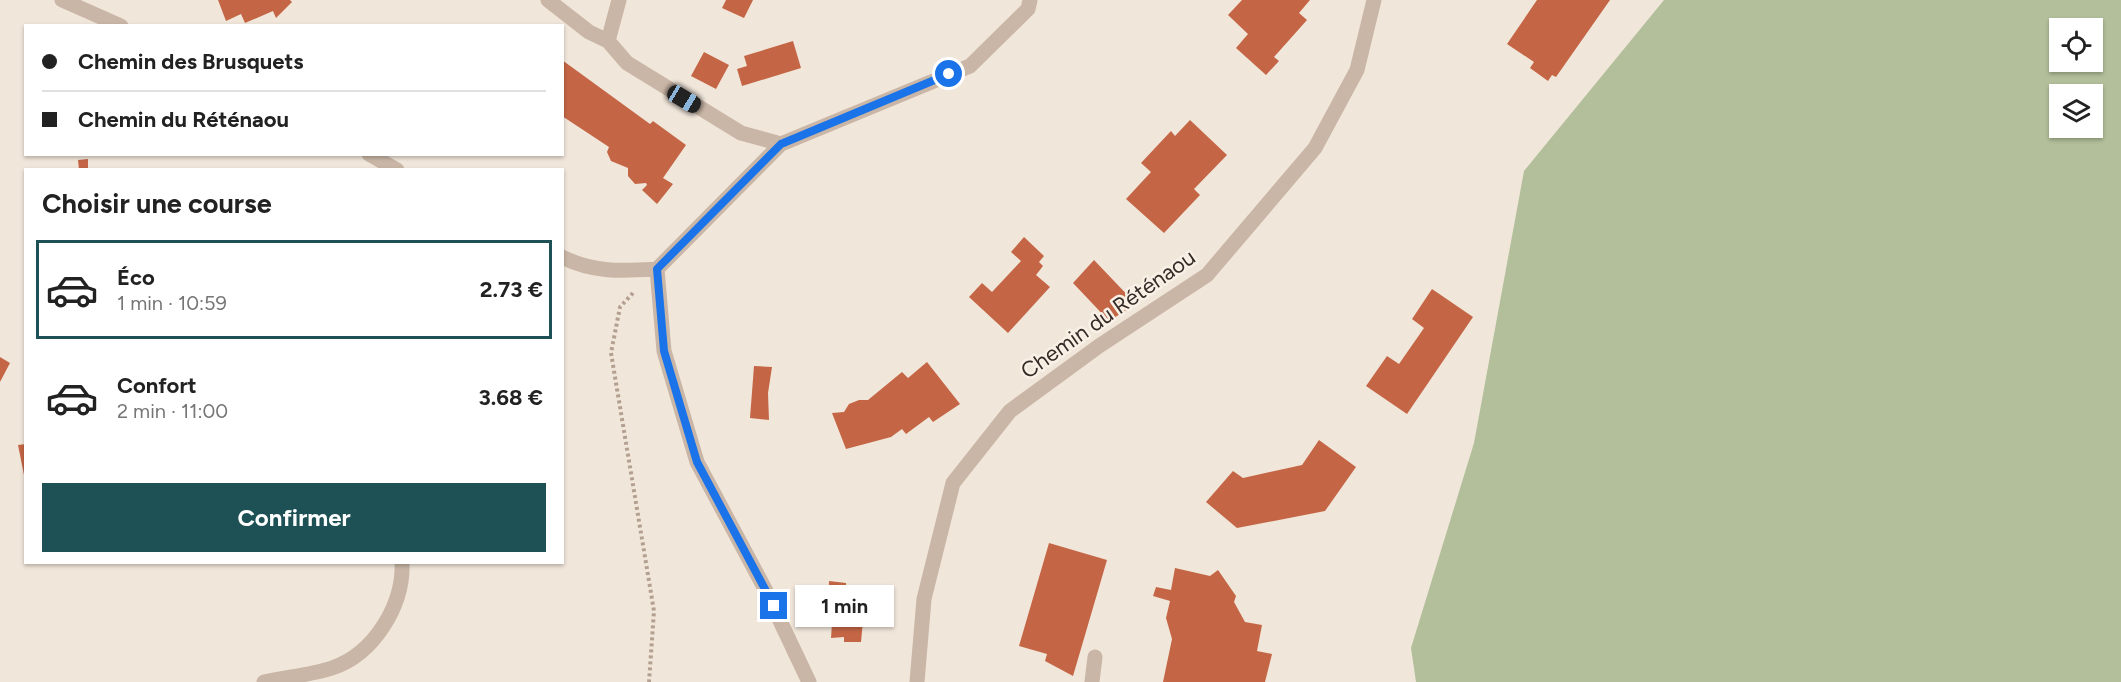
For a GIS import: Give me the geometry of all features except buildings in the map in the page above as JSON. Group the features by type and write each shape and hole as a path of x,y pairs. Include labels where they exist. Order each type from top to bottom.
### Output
{"street":[{"path":"62,0 116,24"},
{"path":"548,0 590,32 608,41 627,63 741,134 781,144"},
{"path":"608,41 619,0"},
{"path":"564,258 581,266 613,272 657,269 781,144 970,66 1028,9 1030,0"},
{"name":"Chemin du Réténaou","path":"917,682 924,599 953,483 1010,411 1099,346 1207,274 1215,266 1315,148 1357,70 1374,0"},
{"path":"372,156 394,168"},
{"path":"657,269 664,351 697,462 765,589 809,682"},
{"path":"264,682 332,668 353,658 376,636 393,609 403,579 402,564"},
{"path":"1092,682 1095,657"}],"path":[{"path":"649,682 654,611 611,353 620,307 657,269"}],"green space":[{"path":"1664,0 2121,0 2121,682 1416,682 1411,648 1474,443 1524,171"}],"route":[{"path":"774,606 697,462 664,351 657,269 781,144 949,74"}]}
